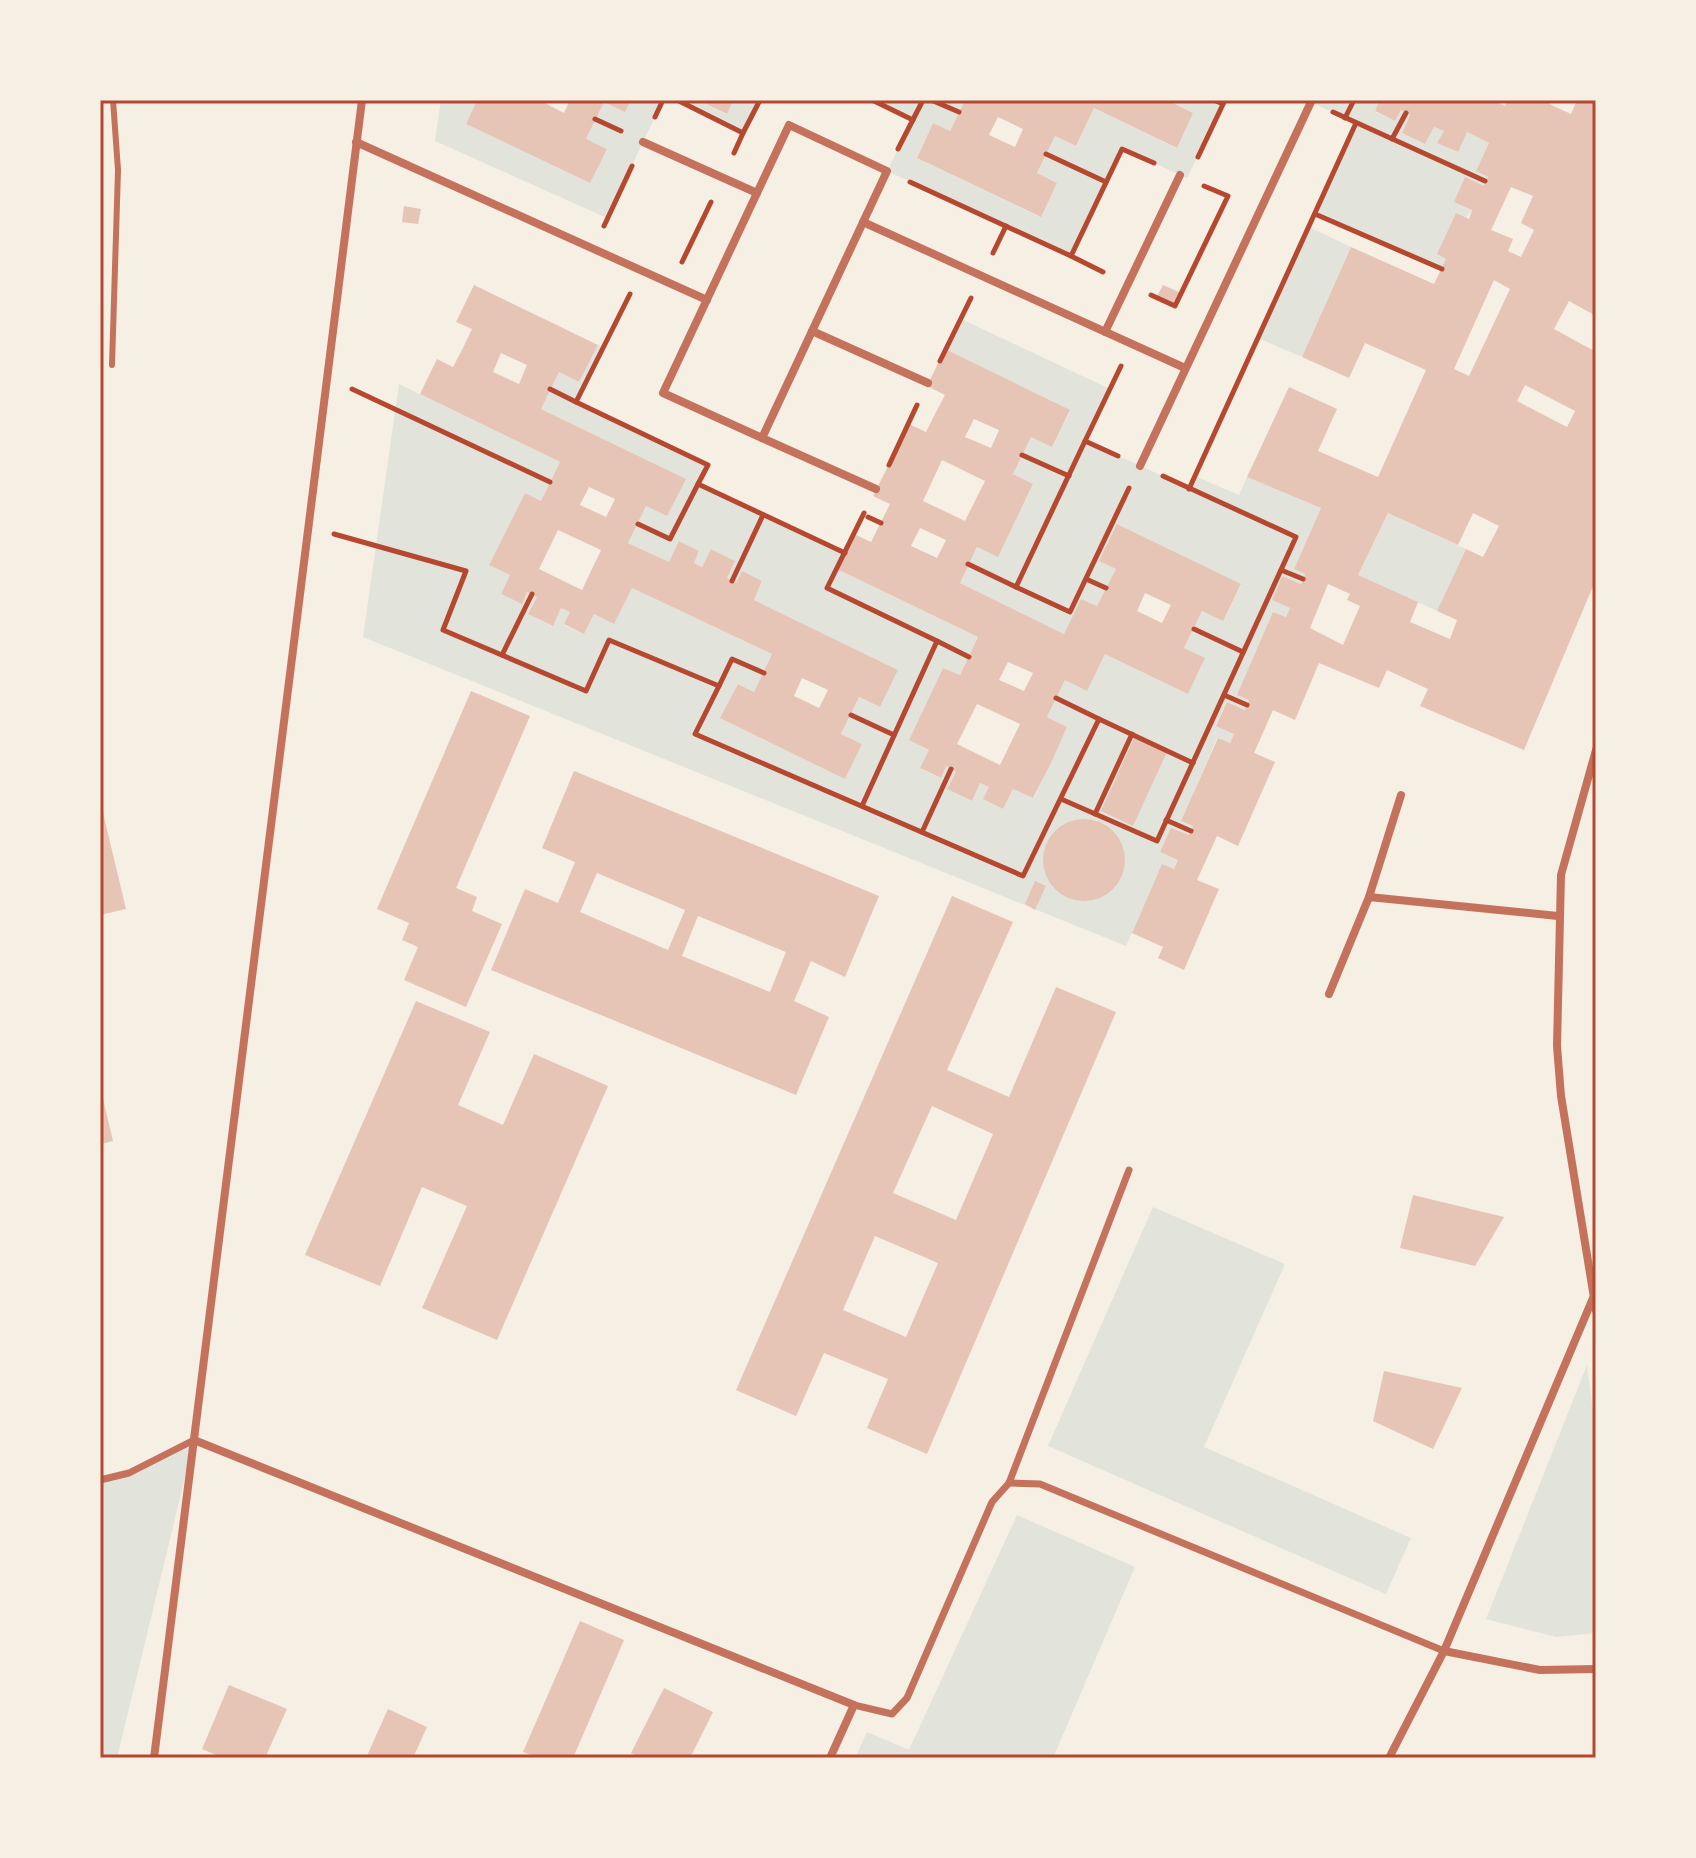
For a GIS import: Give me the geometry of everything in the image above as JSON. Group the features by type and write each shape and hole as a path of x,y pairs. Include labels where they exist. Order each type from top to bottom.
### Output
{"street":[{"path":"154,1758 362,100"},
{"path":"1140,466 1311,102"},
{"path":"762,438 887,171 789,125 663,393 762,438 876,489"},
{"path":"356,142 707,300"},
{"path":"643,142 757,193"},
{"path":"1105,332 1180,175"},
{"path":"863,222 1185,368"},
{"path":"812,331 928,383"},
{"path":"1596,750 1573,822 1561,875 1557,1046 1561,1096 1596,1310"},
{"path":"1329,994 1369,897 1401,795"},
{"path":"1369,897 1558,916"},
{"path":"100,1480 129,1473 194,1440 854,1705 892,1714 902,1707 992,1502 1009,1483 1129,1170"},
{"path":"1389,1758 1444,1651 1594,1296"},
{"path":"1009,1483 1040,1484 1444,1651 1540,1670 1596,1669"},
{"path":"830,1758 854,1705"}],"lane":[{"path":"112,365 118,170 113,100"}],"path":[{"path":"677,100 743,133 760,100"},
{"path":"872,100 913,120"},
{"path":"923,100 887,171 1175,306 1228,196 1201,184"},
{"path":"931,100 959,112"},
{"path":"1193,166 1224,102 1214,100"},
{"path":"1345,118 1354,100"},
{"path":"1311,102 1485,181"},
{"path":"1392,139 1406,113"},
{"path":"595,119 619,131"},
{"path":"1061,799 1157,841 1296,537 1189,489 1356,123"},
{"path":"607,218 643,142"},
{"path":"1071,256 1122,149 1180,175"},
{"path":"1046,154 1106,182"},
{"path":"1315,214 1442,269"},
{"path":"969,657 827,588 982,276"},
{"path":"1016,587 1131,344"},
{"path":"327,377 550,482"},
{"path":"550,389 576,402"},
{"path":"968,564 1070,612 1140,466 1085,441"},
{"path":"1022,455 1069,476"},
{"path":"638,524 670,539 698,484"},
{"path":"732,581 763,515"},
{"path":"308,529 466,571 443,630 586,691 609,640 719,686"},
{"path":"1281,570 1303,579"},
{"path":"1086,579 1106,588"},
{"path":"502,655 532,594"},
{"path":"1194,629 1243,652"},
{"path":"862,806 937,641"},
{"path":"764,673 732,659 695,734 1023,876 1099,719"},
{"path":"1224,695 1247,705"},
{"path":"1056,698 1193,763"},
{"path":"851,715 894,735"},
{"path":"1095,814 1132,734"},
{"path":"922,832 951,769"},
{"path":"1166,820 1191,831"}],"shaded area":[{"path":"441,100 477,100 466,124 590,183 606,149 586,139 604,102 663,100 607,218 435,141"},
{"path":"677,100 698,100 726,114 733,100 760,100 743,133"},
{"path":"872,100 965,100 950,131 933,123 917,158 1040,217 1057,183 1037,173 1055,136 1076,146 1094,108 1176,148 1193,113 1173,103 1174,100 1225,100 1187,178 1123,149 1071,256 887,171 913,120"},
{"path":"1306,100 1380,100 1375,112 1395,121 1401,110 1410,115 1402,133 1425,144 1434,127 1444,131 1438,143 1457,152 1467,132 1489,143 1476,171 1488,177 1484,186 1454,202 1472,210 1437,254 1446,259 1442,269 1315,214 1356,123"},
{"path":"1309,227 1351,247 1302,357 1258,338"},
{"path":"961,319 1110,389 1086,441 1189,488 1195,476 1239,495 1247,477 1321,508 1294,569 1305,574 1301,584 1282,576 1272,600 1290,608 1286,617 1273,612 1238,695 1249,700 1245,710 1227,702 1216,725 1234,734 1230,743 1217,738 1182,820 1193,826 1189,835 1160,852 1178,860 1174,869 1162,865 1126,946 363,637 399,384 560,462 541,501 525,493 489,565 510,575 501,594 527,592 537,597 528,614 552,626 561,608 570,612 564,625 584,634 594,614 614,623 632,588 772,654 754,692 738,684 721,718 844,778 862,744 841,734 859,697 880,707 898,670 754,600 762,581 742,572 736,583 727,578 735,561 711,549 702,567 694,563 699,551 680,542 669,562 628,543 646,506 685,479 541,409 559,372 579,382 598,345 603,347 576,401 708,465 698,484 845,553 837,569 978,637 960,675 943,668 909,740 929,750 921,769 940,778 946,766 956,772 947,789 971,801 980,783 989,787 984,799 1003,809 1013,789 1034,798 1067,727 1047,717 1065,680 1087,690 1105,654 1184,648 1202,611 1223,621 1241,585 1117,524 1116,569 1097,606 1081,599 1064,634 960,583 977,547 998,556 1033,485 1013,474 1031,437 1052,447 1070,411 945,349"},
{"path":"1388,513 1466,549 1437,611 1358,575"},
{"path":"1153,1207 1285,1264 1204,1447 1411,1538 1386,1594 1048,1446"},
{"path":"1587,1365 1596,1435 1596,1633 1556,1637 1486,1619"},
{"path":"194,1440 117,1758 100,1758 100,1480 129,1473"},
{"path":"1017,1515 1135,1567 1053,1758 855,1758 867,1732 909,1750"}],"building":[{"path":"477,100 539,100 564,113 570,100 631,100 625,112 604,102 586,139 607,149 590,183 466,124"},
{"path":"698,100 733,100 727,114"},
{"path":"965,100 1174,100 1173,103 1193,113 1177,148 1094,108 1076,146 1055,136 1037,173 1057,183 1041,217 917,158 933,123 950,131","holes":["998,117 1023,129 1015,147 989,135"]},
{"path":"1380,100 1492,100 1505,106 1508,100 1551,100 1549,104 1571,114 1577,100 1596,100 1596,316 1569,301 1554,329 1596,352 1596,579 1524,750 1420,706 1428,689 1387,670 1379,688 1319,663 1295,720 1273,710 1254,753 1275,762 1238,846 1217,836 1197,880 1219,889 1184,970 1158,958 1163,947 1132,933 1162,864 1174,869 1178,860 1160,852 1171,828 1189,835 1193,826 1181,821 1218,738 1230,743 1234,734 1216,726 1227,702 1245,710 1249,700 1237,695 1273,612 1286,617 1290,608 1272,600 1282,576 1301,584 1305,574 1294,569 1321,508 1247,477 1289,387 1337,409 1318,451 1378,477 1426,370 1365,343 1349,378 1302,357 1351,247 1434,284 1446,259 1437,254 1456,213 1469,219 1472,210 1454,202 1465,177 1484,186 1488,177 1476,171 1489,143 1467,132 1458,152 1437,143 1444,131 1434,127 1425,144 1402,133 1410,115 1401,110 1395,121 1375,111","holes":["1511,187 1533,196 1521,223 1534,230 1521,257 1508,251 1513,239 1491,230","1494,280 1510,289 1469,376 1454,369","1525,385 1575,411 1567,427 1517,401","1388,513 1458,545 1473,513 1499,526 1483,557 1466,549 1437,611 1457,620 1450,639 1410,622 1418,602 1358,575","1328,584 1350,594 1347,600 1360,606 1343,645 1310,628"]},
{"path":"404,206 421,209 418,224 402,222"},
{"path":"474,285 598,345 579,382 559,372 541,409 686,479 667,516 646,506 628,543 669,562 679,541 699,551 694,563 702,567 711,549 735,561 727,578 736,583 742,571 762,581 754,600 898,670 880,707 859,697 841,734 862,744 845,779 720,718 738,684 754,692 772,654 632,588 614,624 594,614 584,634 564,624 570,612 561,608 553,626 528,614 537,597 527,592 522,604 501,594 510,575 489,565 525,493 541,501 560,462 420,394 437,359 453,367 463,348 472,329 456,322","holes":["501,353 527,365 519,384 493,372","589,487 615,499 606,517 580,505","558,530 601,550 582,590 539,569","802,678 828,690 819,708 794,696"]},
{"path":"1163,285 1181,293 1175,306 1156,298"},
{"path":"945,349 1070,410 1052,447 1031,437 1013,474 1033,484 998,557 977,547 960,583 1064,634 1081,599 1097,606 1116,569 1099,561 1117,524 1241,584 1223,621 1202,611 1184,648 1205,658 1188,694 1105,654 1087,691 1065,680 1047,717 1067,727 1051,763 1033,798 1013,789 1003,809 983,799 989,787 980,783 972,801 947,789 956,772 946,766 941,778 920,768 929,750 909,740 943,668 960,675 978,637 837,569 854,534 871,542 890,504 873,496 909,424 926,432 945,395 927,386","holes":["974,419 999,430 991,448 965,437","942,460 985,481 965,521 923,501","920,528 946,540 937,558 911,546","1145,593 1171,605 1162,623 1137,611","1008,662 1033,673 1024,691 999,680","977,704 1020,724 1000,765 957,744"]},
{"path":"471,691 530,716 456,888 477,897 472,911 502,924 466,1007 404,980 418,947 402,940 409,923 377,909"},
{"path":"1134,738 1167,752 1133,826 1101,811"},
{"path":"574,771 879,896 845,977 811,961 794,1001 829,1017 796,1095 491,970 525,889 558,903 575,862 542,848","holes":["597,873 685,910 668,950 580,912","698,916 786,952 770,992 682,956"]},
{"path":"100,800 126,909 100,915"},
{"path":"1084,819 1100,822 1113,831 1122,844 1125,860 1122,876 1113,889 1100,898 1084,901 1068,898 1055,889 1046,876 1043,860 1046,844 1055,831 1068,822"},
{"path":"1035,881 1046,886 1035,910 1025,904"},
{"path":"952,896 1013,922 947,1070 1009,1097 1056,987 1116,1012 927,1454 867,1428 888,1379 824,1353 796,1416 736,1390","holes":["932,1106 993,1134 956,1220 893,1193","875,1236 938,1263 906,1337 843,1310"]},
{"path":"416,1001 490,1032 458,1105 503,1125 534,1054 608,1086 497,1340 422,1308 467,1206 422,1187 380,1286 305,1255"},
{"path":"100,1086 113,1141 100,1144"},
{"path":"1413,1195 1504,1217 1475,1266 1400,1248"},
{"path":"1384,1371 1462,1388 1433,1449 1373,1421"},
{"path":"580,1621 624,1640 573,1758 538,1758 523,1752"},
{"path":"229,1685 287,1709 265,1758 223,1758 202,1749"},
{"path":"664,1688 713,1712 690,1758 641,1758 631,1753"},
{"path":"388,1709 427,1727 413,1758 366,1758"}]}
